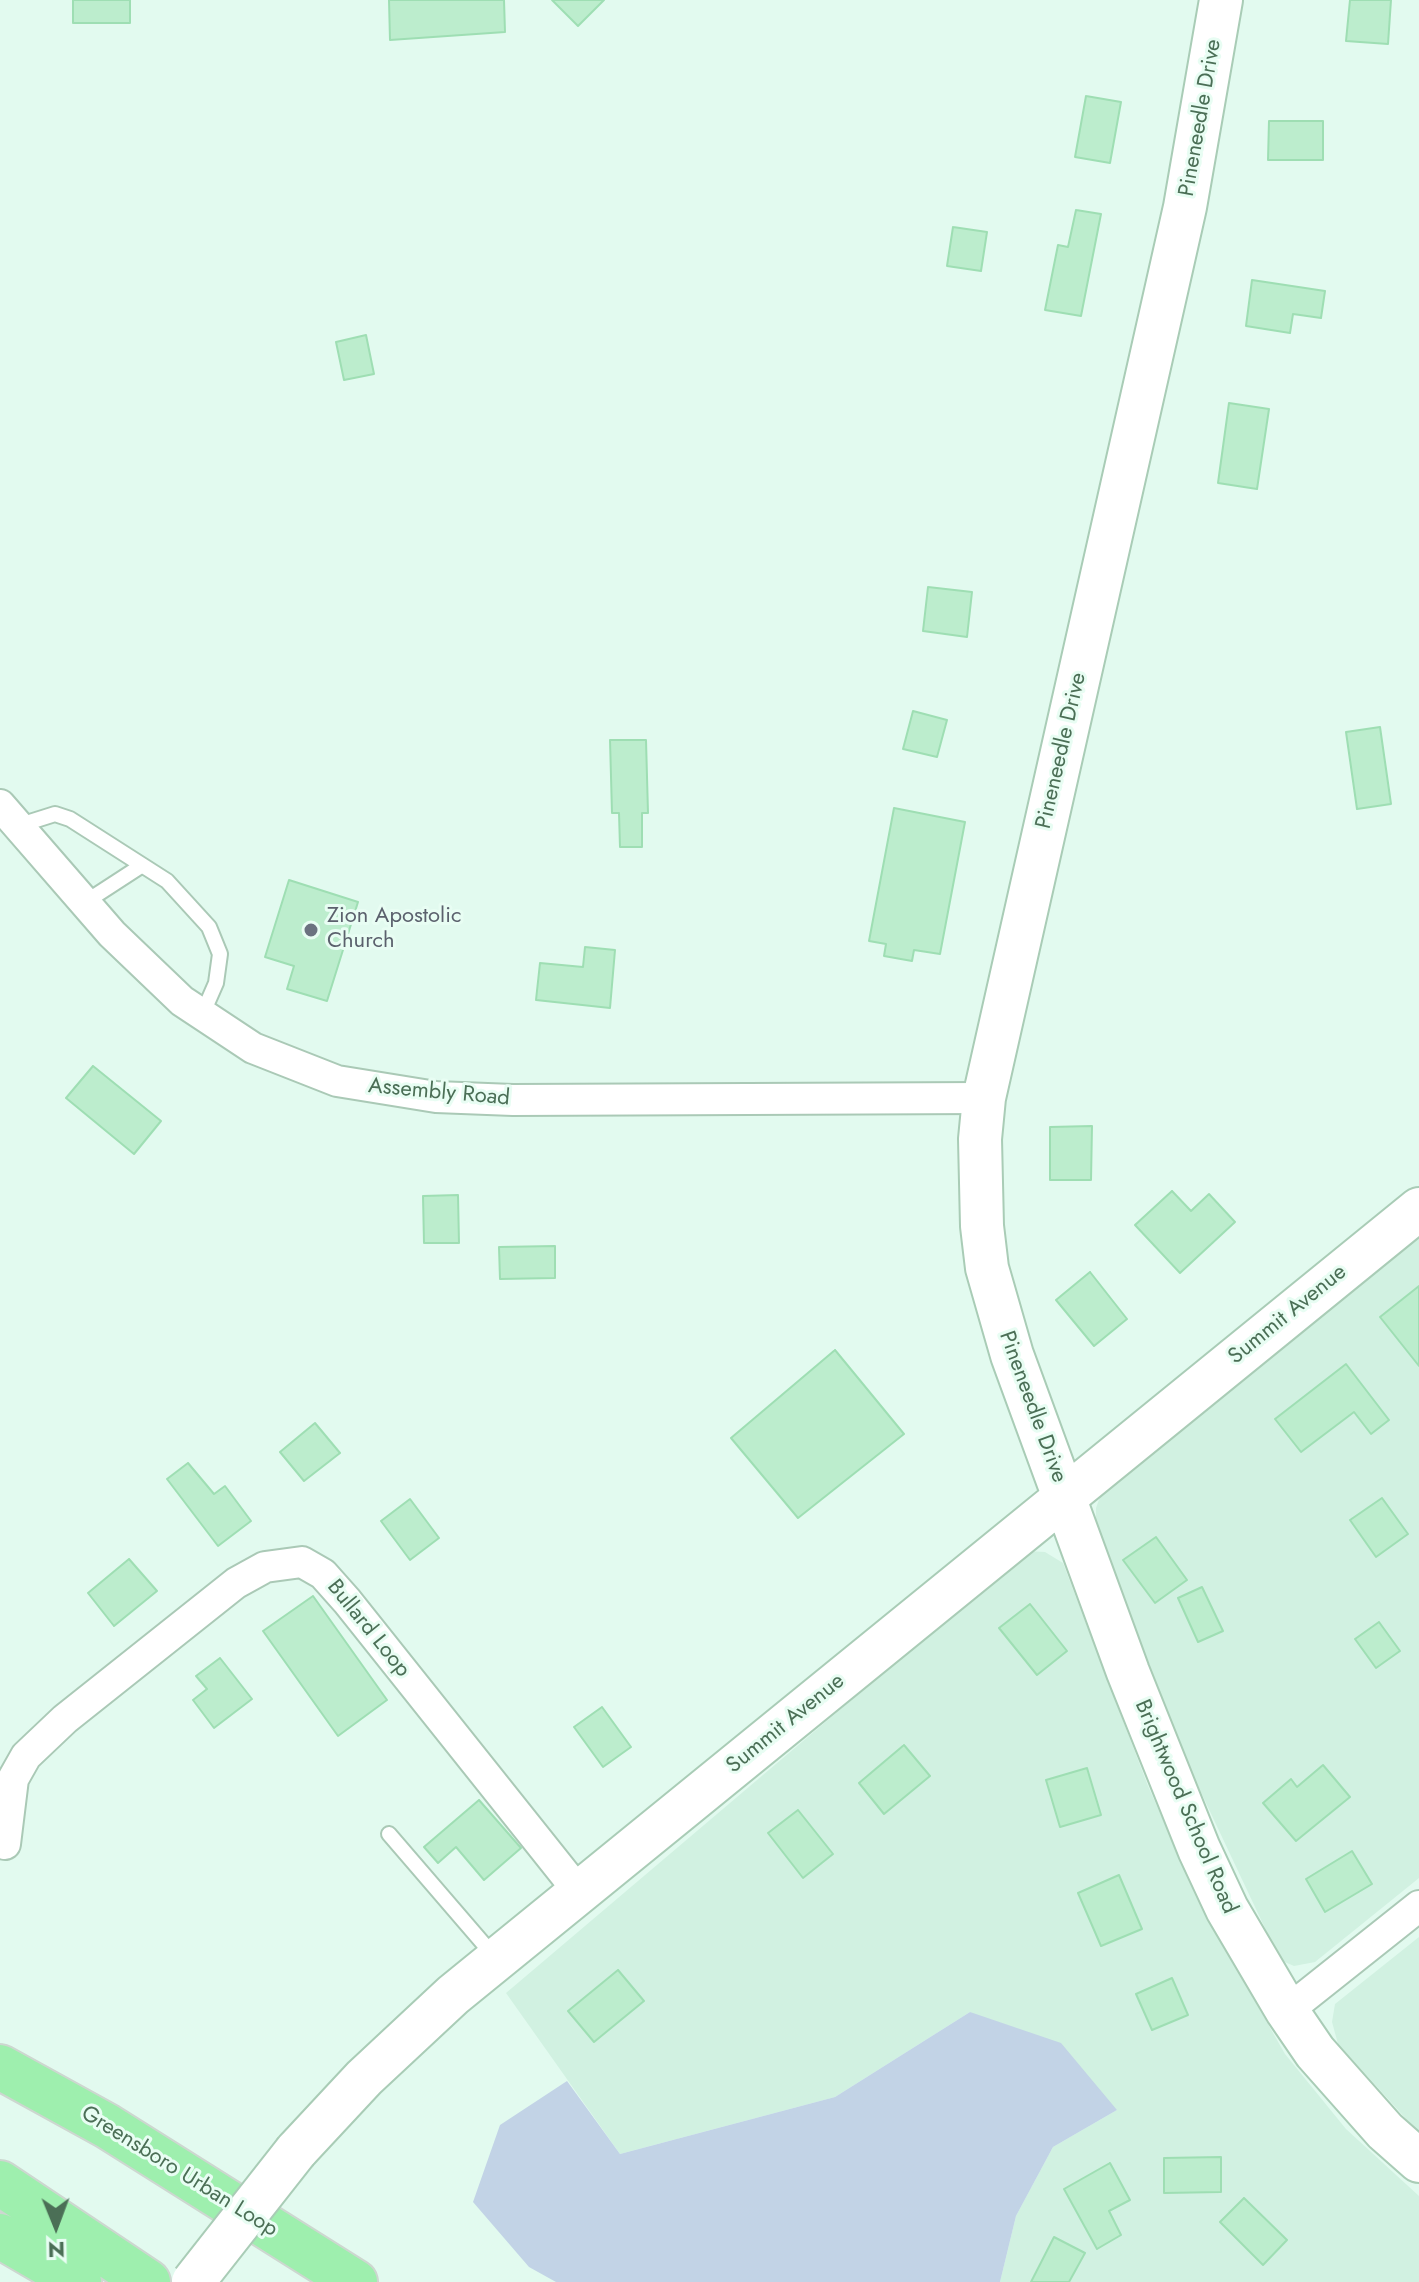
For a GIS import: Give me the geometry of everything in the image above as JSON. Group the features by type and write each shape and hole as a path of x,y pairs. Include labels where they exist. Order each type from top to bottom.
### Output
{"highway":[{"path":"0,2047 107,2126"},
{"name":"Greensboro Urban Loop","path":"0,2067 107,2126 355,2282"},
{"path":"0,2183 148,2282"},
{"path":"0,2236 79,2282"}],"main road":[{"name":"Pineneedle Drive","path":"1065,1497 1012,1355 987,1268 980,1182 984,1098 1185,207 1221,0"},
{"name":"Summit Avenue","path":"193,2282 296,2151 407,2036 497,1959 1419,1209"},
{"name":"Brightwood School Road","path":"1065,1497 1128,1672 1199,1849 1227,1909 1315,2052 1365,2109 1419,2161"}],"street":[{"name":"Assembly Road","path":"8,816 149,971 202,1015 253,1048 296,1068 337,1081 436,1097 599,1102 984,1098"},
{"name":"Bullard Loop","path":"5,1844 13,1779 26,1756 55,1729 236,1583 265,1567 302,1562 323,1574 347,1601 579,1892"},
{"path":"1287,2011 1419,1906"}],"lane":[{"path":"8,816 55,814 70,819 167,881 209,927 220,954 216,983 202,1015"},
{"path":"84,903 141,866"},
{"path":"389,1834 497,1959"}],"shaded area":[{"path":"1419,1237 1419,1878 1315,1962 1294,1966 1280,1960 1181,1750 1096,1531 1096,1508 1103,1488"},
{"path":"1027,1551 1045,1552 1063,1563 1148,1786 1204,1912 1285,2054 1346,2129 1419,2196 1419,2282 1000,2282 1016,2216 1053,2147 1117,2110 970,2012 835,2097 620,2154 506,1993"},
{"path":"1419,1937 1419,2133 1338,2044 1332,2022 1335,2004"},
{"path":"970,2012 1061,2043 1117,2110 1053,2147 1016,2216 1000,2282 556,2282 529,2267 473,2202 500,2125 567,2081 620,2154 835,2097"}],"building":[{"path":"73,0 130,0 130,23 73,23"},
{"path":"389,0 504,0 505,32 390,40"},
{"path":"552,0 604,0 578,26"},
{"path":"1350,0 1391,0 1388,44 1346,41"},
{"path":"1086,96 1121,102 1110,163 1075,157"},
{"path":"1269,121 1323,121 1323,160 1268,160"},
{"path":"1076,210 1101,214 1081,316 1045,310 1058,245 1068,247"},
{"path":"953,227 987,232 981,271 947,266"},
{"path":"1252,280 1325,291 1321,318 1293,314 1290,333 1246,326"},
{"path":"366,335 374,374 344,380 336,342"},
{"path":"1229,403 1269,409 1257,489 1218,483"},
{"path":"928,587 972,592 967,637 923,631"},
{"path":"913,711 947,720 937,757 903,749"},
{"path":"1380,727 1391,804 1357,809 1346,732"},
{"path":"610,740 646,740 648,813 642,813 642,847 620,847 619,813 612,813"},
{"path":"894,808 965,822 940,954 914,950 912,961 884,956 886,944 869,941"},
{"name":"Zion Apostolic Church","path":"289,880 358,902 327,1001 287,989 294,966 265,957"},
{"path":"585,947 615,950 610,1008 536,1000 540,963 583,967"},
{"path":"93,1066 161,1121 134,1154 66,1098"},
{"path":"1092,1126 1091,1180 1050,1180 1050,1127"},
{"path":"1172,1191 1191,1211 1209,1194 1235,1222 1180,1273 1135,1225"},
{"path":"458,1195 459,1243 424,1243 423,1196"},
{"path":"555,1246 555,1278 500,1279 499,1247"},
{"path":"1090,1272 1127,1319 1094,1346 1056,1300"},
{"path":"1419,1286 1419,1366 1380,1317"},
{"path":"835,1350 904,1434 798,1518 731,1438"},
{"path":"1346,1364 1389,1420 1371,1434 1354,1412 1301,1452 1275,1419"},
{"path":"315,1423 340,1453 304,1481 280,1452"},
{"path":"188,1463 214,1494 225,1486 251,1521 218,1546 167,1479"},
{"path":"1382,1498 1408,1534 1376,1557 1350,1520"},
{"path":"410,1499 439,1538 410,1560 381,1521"},
{"path":"1156,1537 1187,1580 1155,1603 1123,1560"},
{"path":"129,1559 157,1591 114,1626 88,1593"},
{"path":"1202,1587 1223,1631 1198,1642 1178,1598"},
{"path":"313,1596 387,1700 338,1736 263,1631"},
{"path":"1030,1604 1067,1651 1037,1675 999,1628"},
{"path":"1379,1622 1400,1651 1376,1668 1355,1639"},
{"path":"220,1658 252,1699 214,1728 193,1700 207,1689 196,1676"},
{"path":"602,1707 631,1747 603,1767 574,1727"},
{"path":"904,1745 930,1776 884,1814 859,1783"},
{"path":"1323,1765 1350,1797 1296,1841 1263,1803 1291,1779 1297,1787"},
{"path":"1087,1768 1101,1815 1060,1827 1046,1780"},
{"path":"479,1800 521,1848 484,1880 456,1847 438,1863 424,1847"},
{"path":"798,1810 833,1854 803,1878 768,1833"},
{"path":"1352,1851 1372,1884 1325,1912 1306,1879"},
{"path":"1119,1875 1142,1929 1101,1946 1078,1893"},
{"path":"618,1970 644,2001 594,2042 568,2011"},
{"path":"1172,1978 1188,2015 1152,2030 1136,1994"},
{"path":"1221,2157 1221,2192 1164,2193 1164,2158"},
{"path":"1110,2163 1130,2200 1109,2211 1121,2235 1097,2249 1064,2189"},
{"path":"1244,2198 1287,2240 1263,2265 1220,2222"},
{"path":"1054,2237 1085,2253 1069,2282 1031,2282"}],"place":[{"name":"Zion Apostolic Church","path":"311,930"}]}
